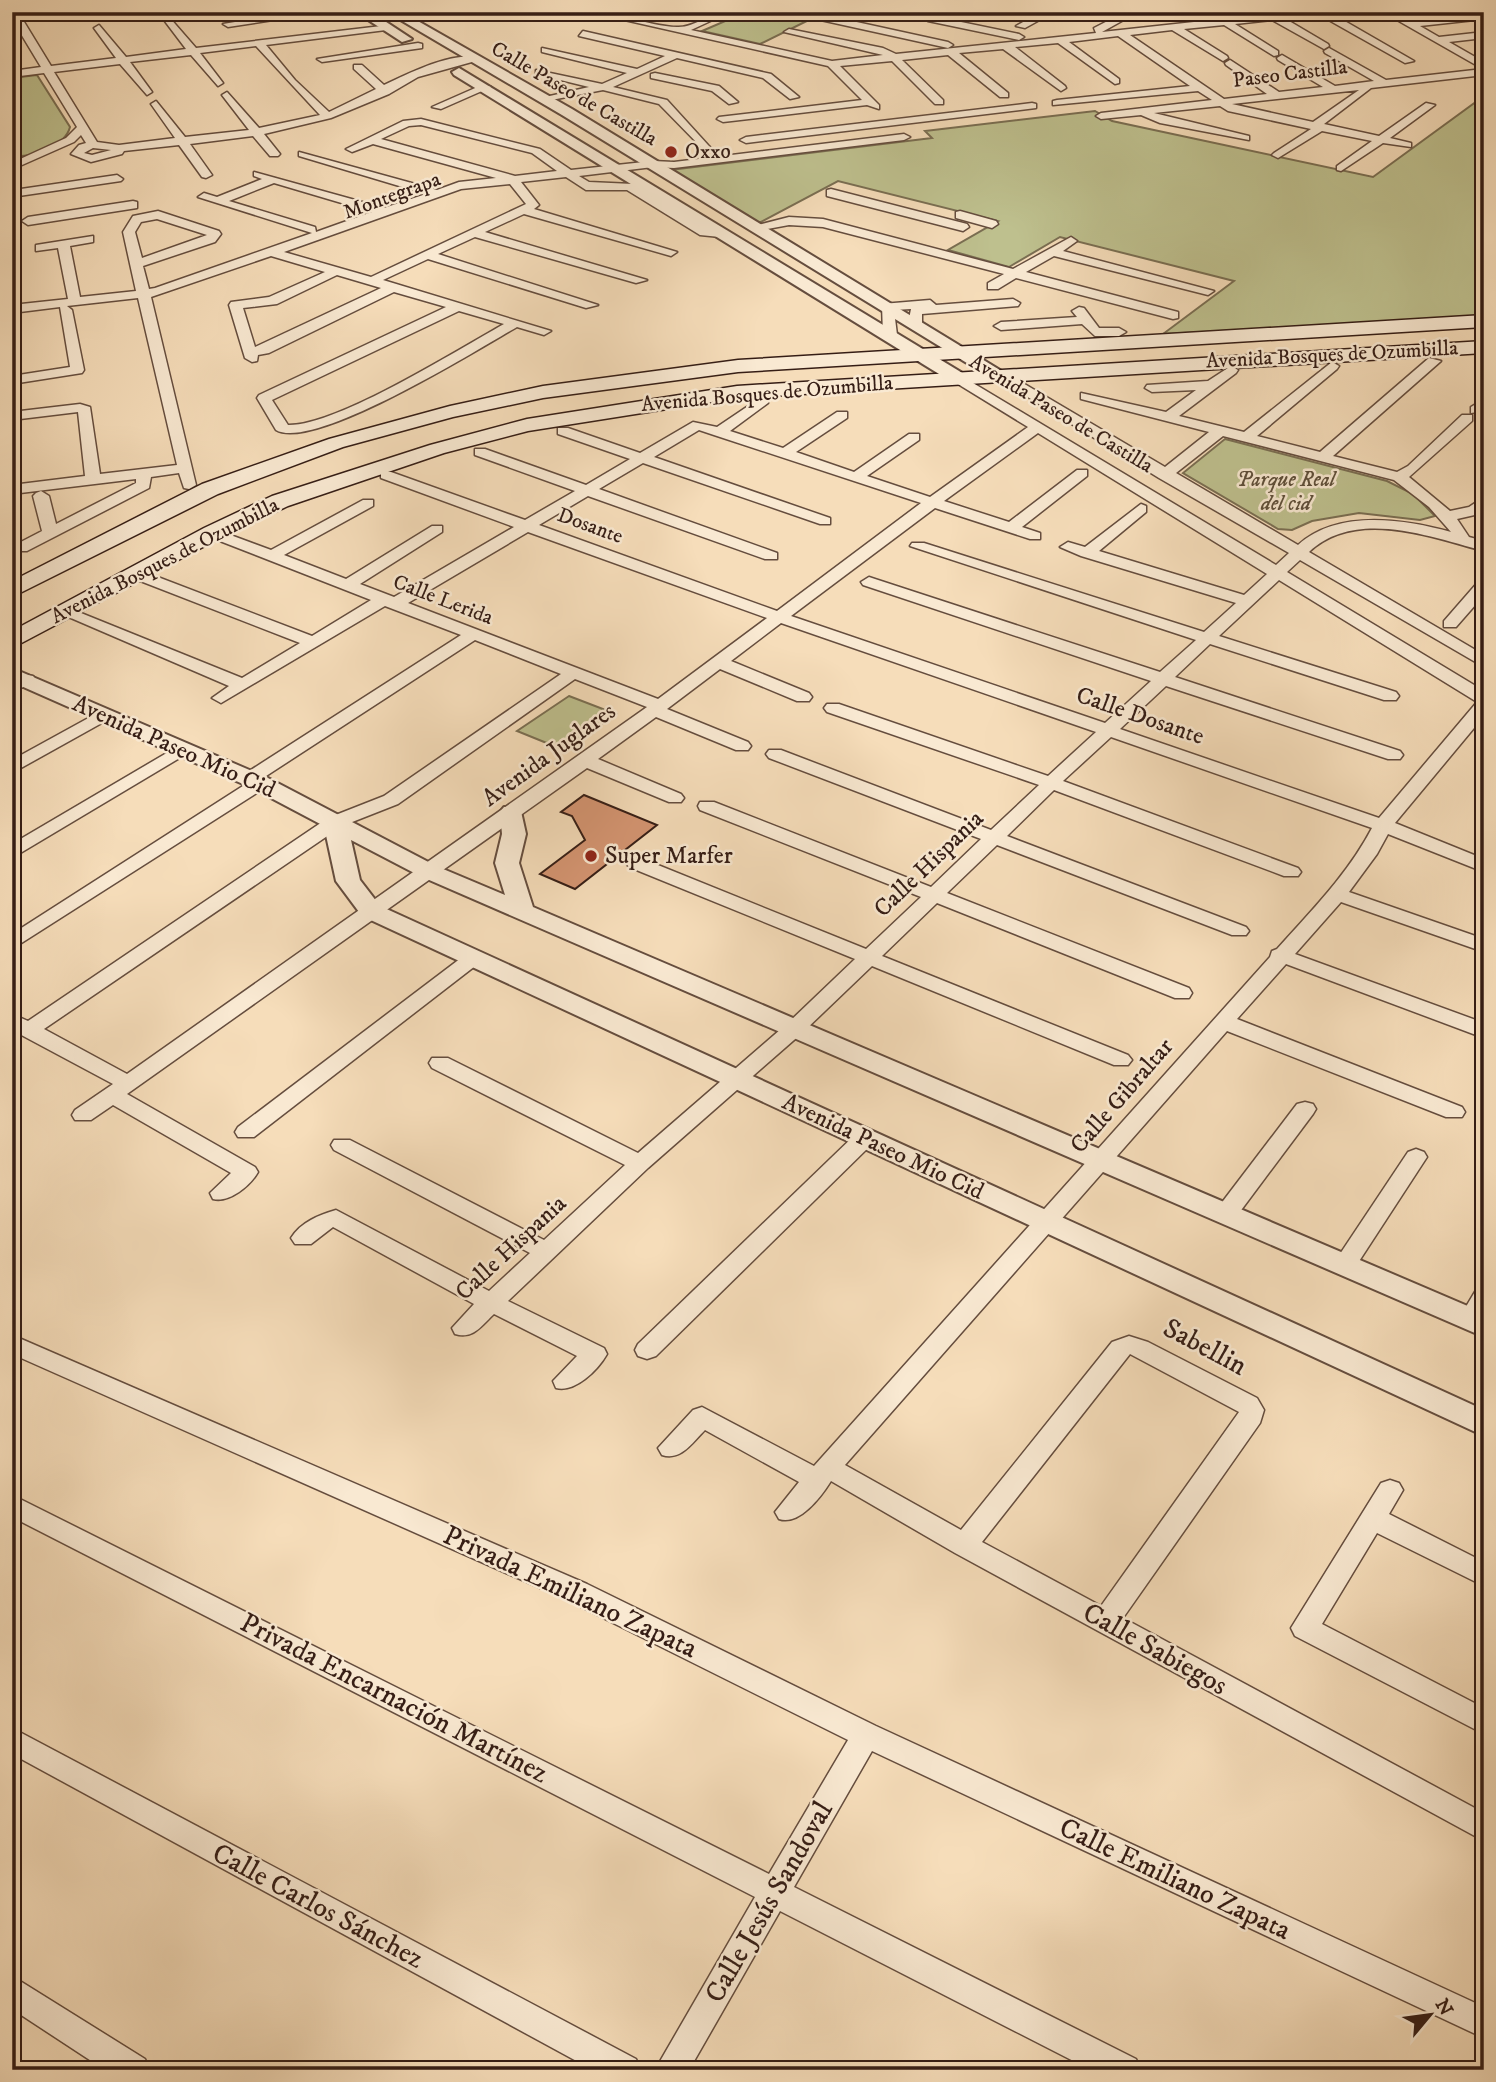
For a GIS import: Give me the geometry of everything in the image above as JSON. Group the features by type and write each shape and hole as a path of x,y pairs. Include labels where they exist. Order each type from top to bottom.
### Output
{"main road":[{"name":"Avenida Bosques de Ozumbilla","path":"12,590 210,489 336,443 450,412 543,392 738,366 1484,320"},
{"name":"Avenida Bosques de Ozumbilla","path":"12,641 212,533 280,501 437,449 527,425 737,392 1484,347"}],"street":[{"path":"13,12 93,145"},
{"path":"228,24 320,12"},
{"name":"Calle Paseo de Castilla","path":"362,12 486,88 610,172"},
{"name":"Calle Paseo de Castilla","path":"393,12 545,100 574,109 662,166"},
{"path":"594,12 832,64 1318,12 1410,66 1480,63"},
{"path":"636,21 658,12"},
{"path":"680,31 725,12"},
{"path":"890,18 903,12"},
{"path":"1021,26 1049,12"},
{"path":"1388,12 1480,63"},
{"path":"1110,15 1128,15"},
{"path":"1087,36 1128,15"},
{"path":"1409,24 1484,16"},
{"path":"1274,17 1384,83"},
{"path":"820,18 966,49"},
{"path":"932,19 1039,41"},
{"path":"169,20 218,83"},
{"path":"1226,22 1333,89"},
{"path":"12,74 386,27"},
{"path":"1174,27 1276,95"},
{"path":"99,28 146,92"},
{"path":"789,32 883,51 894,57 939,102"},
{"path":"1120,33 1232,109 1407,145"},
{"path":"583,34 772,78 794,97"},
{"path":"1438,40 1484,35"},
{"path":"545,100 604,86 712,39"},
{"path":"1059,39 1115,81"},
{"path":"259,43 327,116"},
{"path":"593,101 731,43"},
{"path":"1006,45 1061,88"},
{"path":"323,59 418,46"},
{"path":"546,50 638,72"},
{"path":"950,51 1004,95"},
{"path":"77,154 83,147 93,145 119,148 256,130 327,116 385,92 401,81 447,64 474,60"},
{"name":"Paseo Castilla","path":"1101,116 1276,95 1366,88 1480,63"},
{"path":"832,64 899,130"},
{"path":"358,67 385,92"},
{"path":"564,88 538,74 604,86 669,106 704,147"},
{"path":"655,76 715,88 733,102"},
{"path":"437,107 486,88"},
{"path":"1057,103 1198,88"},
{"path":"1278,155 1366,88 1390,94 1441,88"},
{"path":"227,95 274,154"},
{"path":"723,119 869,102"},
{"path":"156,104 206,175"},
{"path":"1341,168 1430,105"},
{"path":"746,140 899,130 1032,106"},
{"path":"1141,111 1160,120 1245,138"},
{"path":"372,141 371,138 385,131 411,121 421,121 536,151 586,186 629,186 704,232 720,233"},
{"path":"17,163 70,140 82,128"},
{"name":"Montegrapa","path":"276,254 459,186 662,166 899,130"},
{"path":"352,149 372,141 516,182 533,205 372,281"},
{"path":"17,163 77,154 103,158 118,152 119,148"},
{"path":"303,154 436,193"},
{"path":"103,158 128,196"},
{"name":"Avenida Paseo de Castilla","path":"662,166 887,307 916,313 960,352 1484,662"},
{"name":"Avenida Paseo de Castilla","path":"610,172 720,233 890,335 1484,699"},
{"path":"258,174 384,212"},
{"path":"218,201 272,179"},
{"name":"Montegrapa","path":"70,306 145,297 462,191 516,182"},
{"path":"831,193 962,221 977,220 992,224"},
{"path":"14,194 128,196"},
{"path":"28,221 128,196"},
{"path":"204,197 311,230"},
{"path":"523,210 671,252"},
{"path":"137,264 211,239 215,234 158,215 144,216 133,223 129,232 189,485"},
{"path":"756,227 789,221 815,222 1173,315"},
{"path":"924,250 962,221"},
{"path":"475,233 640,280"},
{"path":"40,248 89,239"},
{"path":"993,286 1070,241"},
{"path":"12,380 77,370 63,244"},
{"path":"1052,252 1208,291"},
{"path":"276,254 544,331"},
{"path":"426,255 591,305"},
{"path":"336,271 272,301 236,305 251,355 393,287"},
{"path":"916,313 946,306 1013,303"},
{"path":"988,304 1010,340"},
{"path":"12,309 70,306"},
{"path":"12,316 70,306"},
{"path":"458,306 264,398 281,427 286,430 303,429 364,407 515,323"},
{"path":"887,307 890,335"},
{"path":"1001,326 1082,316 1094,332 1119,332"},
{"path":"1324,456 1434,361"},
{"path":"1248,436 1332,366"},
{"path":"1167,418 1231,370"},
{"path":"1152,388 1209,385"},
{"path":"1086,396 1399,477 1425,494 1449,516 1463,539"},
{"path":"680,400 698,425 1035,536"},
{"path":"719,432 762,400"},
{"path":"12,416 80,408 85,410 93,480"},
{"path":"1399,477 1413,469 1476,410"},
{"path":"785,453 842,415"},
{"path":"221,698 313,642 526,525 698,425"},
{"name":"Avenida Juglares","path":"83,1115 512,813 657,708 930,502 1037,427"},
{"path":"564,431 825,521"},
{"path":"1164,475 1220,431"},
{"path":"856,477 914,437"},
{"path":"480,452 771,556"},
{"path":"12,490 185,468"},
{"path":"1011,528 1082,472"},
{"path":"15,551 144,485 143,473"},
{"name":"Dosante","path":"386,475 779,617"},
{"path":"40,496 50,533"},
{"path":"1449,516 1474,511 1484,501"},
{"path":"270,558 368,503"},
{"path":"1087,553 1141,509"},
{"name":"Calle Hispania","path":"464,1328 640,1163 739,1080 1051,783 1315,538 1332,530 1372,524 1463,539 1484,546"},
{"path":"346,586 438,529"},
{"name":"Calle Lerida","path":"212,533 270,558 574,672 742,746"},
{"path":"918,546 1390,696"},
{"path":"1068,547 1248,601"},
{"path":"136,574 313,642"},
{"path":"869,582 1162,681 1394,755"},
{"path":"1450,624 1484,585"},
{"path":"65,612 243,685"},
{"name":"Calle Dosante","path":"779,617 1383,825 1484,866"},
{"path":"12,943 474,634"},
{"path":"718,662 803,696"},
{"path":"222,1193 247,1172 21,1026 335,822 391,800 574,672"},
{"name":"Avenida Paseo Mio Cid","path":"17,681 255,781 428,871 1477,1323"},
{"name":"Calle Gibraltar","path":"788,1512 1046,1223 1279,955 1337,894 1368,854 1383,825 1484,705"},
{"path":"833,708 1051,783 1291,872"},
{"path":"12,768 103,715"},
{"path":"12,852 182,749"},
{"path":"775,754 1239,931"},
{"path":"584,760 675,798"},
{"path":"707,806 1181,993"},
{"path":"512,813 514,834 507,863 523,911"},
{"name":"Avenida Paseo Mio Cid","path":"335,822 348,881 371,911 1484,1424"},
{"path":"636,863 1121,1060"},
{"path":"1337,894 1484,946"},
{"path":"1279,955 1484,1031"},
{"path":"246,1132 472,959"},
{"path":"1222,1021 1454,1112"},
{"path":"440,1063 640,1163"},
{"path":"1225,1215 1305,1109"},
{"path":"647,1350 865,1138"},
{"path":"342,1145 546,1251"},
{"path":"1344,1266 1416,1157"},
{"path":"303,1238 325,1220 336,1218 490,1302 595,1354 565,1381"},
{"path":"1477,1323 1484,1296"},
{"name":"Privada Emiliano Zapata","path":"12,1344 577,1592 866,1735"},
{"name":"Sabellin","path":"964,1545 1121,1348 1129,1345 1139,1348 1248,1405 1252,1410 1251,1416 1105,1622"},
{"name":"Calle Sabiegos","path":"671,1448 694,1421 702,1417 710,1419 964,1545 1484,1828"},
{"path":"1390,1490 1305,1628 1484,1721"},
{"name":"Privada Encarnación Martínez","path":"12,1505 1125,2070"},
{"path":"1372,1518 1484,1575"},
{"name":"Calle Jesús Sandoval","path":"671,2070 866,1735"},
{"name":"Calle Emiliano Zapata","path":"866,1735 1484,2023"},
{"name":"Calle Carlos Sánchez","path":"12,1740 625,2070"},
{"path":"12,1991 134,2070"}],"green space":[{"path":"746,12 825,12 760,44 702,31"},
{"path":"37,75 70,127 61,140 46,150 12,156 12,78"},
{"path":"1484,96 1484,317 1163,334 1234,281 1060,237 1009,267 948,250 998,221 838,181 759,223 670,170 932,138 925,131 1095,111 1112,121 1373,177"},
{"name":"Parque Real del cid","path":"1225,439 1387,481 1413,494 1435,516 1420,520 1359,513 1312,521 1292,530 1278,529 1183,473"},
{"path":"569,696 616,714 564,750 517,731"}],"building":[{"name":"Super Marfer","path":"584,795 657,825 575,889 540,874 585,840 572,816 561,812"}],"place":[{"name":"Oxxo","path":"671,152"},
{"name":"Super Marfer","path":"591,856"}]}
